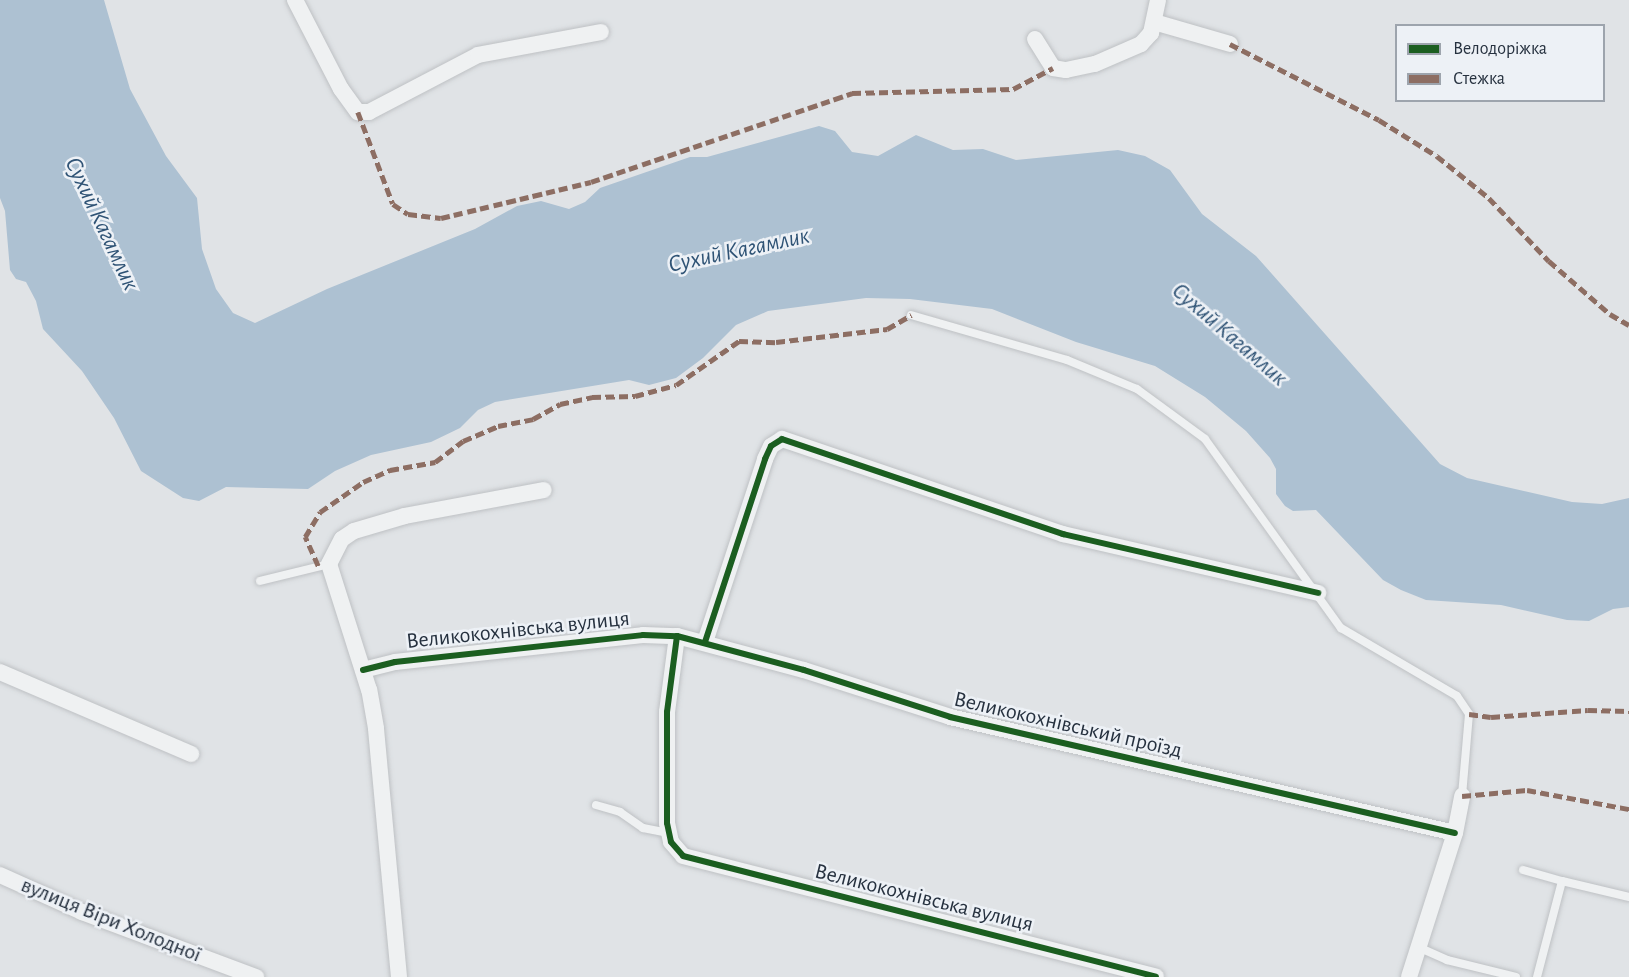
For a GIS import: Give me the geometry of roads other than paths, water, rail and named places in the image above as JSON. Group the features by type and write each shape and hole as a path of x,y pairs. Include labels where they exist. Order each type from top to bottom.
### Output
{"street":[{"path":"295,0 341,89 358,112 369,112 478,56 602,32"},
{"path":"1035,39 1053,68 1066,70 1095,64 1141,44 1151,33 1158,0"},
{"path":"1154,22 1230,44"},
{"path":"705,642 765,459 771,446 782,439 1064,534 1318,593"},
{"path":"399,977 381,765 363,670 329,564 342,539 354,531 405,516 544,490"},
{"name":"Великокохнівська вулиця","path":"363,670 407,660 644,635 677,636"},
{"path":"669,833 666,712 677,636"},
{"name":"Великокохнівський проїзд","path":"677,636 705,642 950,717 1455,833"},
{"path":"0,672 191,754"},
{"path":"1409,977 1455,833 1462,796"},
{"name":"Великокохнівська вулиця","path":"669,833 671,842 683,856 1156,977"},
{"name":"вулиця Віри Холодної","path":"0,875 82,912 256,977"}],"lane":[{"path":"911,315 1067,360 1137,389 1206,439 1341,628 1457,696 1470,714 1462,796"},
{"path":"260,580 329,564"},
{"path":"596,806 620,812 643,828 669,833"},
{"path":"1523,870 1629,897"},
{"path":"1537,977 1562,881"},
{"path":"1418,947 1447,960 1516,977"}],"water":[{"name":"Сухий Кагамлик","path":"0,0 104,0 130,89 166,156 197,198 202,249 216,289 233,313 255,323 327,289 475,229 517,206 541,201 569,209 585,202 600,188 690,157 707,157 819,126 835,131 852,152 878,156 916,135 953,150 983,149 1016,160 1118,150 1145,156 1170,170 1202,214 1256,256 1440,464 1467,478 1572,502 1602,504 1629,498 1629,607 1613,609 1589,621 1567,620 1501,605 1426,600 1401,590 1383,580 1316,510 1293,511 1285,506 1276,494 1276,469 1270,458 1246,431 1205,397 1155,366 1076,342 992,309 910,299 866,298 768,311 736,325 703,358 676,378 649,385 629,380 495,402 478,410 460,428 431,442 371,455 335,471 308,489 226,487 199,501 183,498 141,471 114,418 82,371 43,329 36,301 26,282 16,279 10,270 5,211 0,198"}]}
